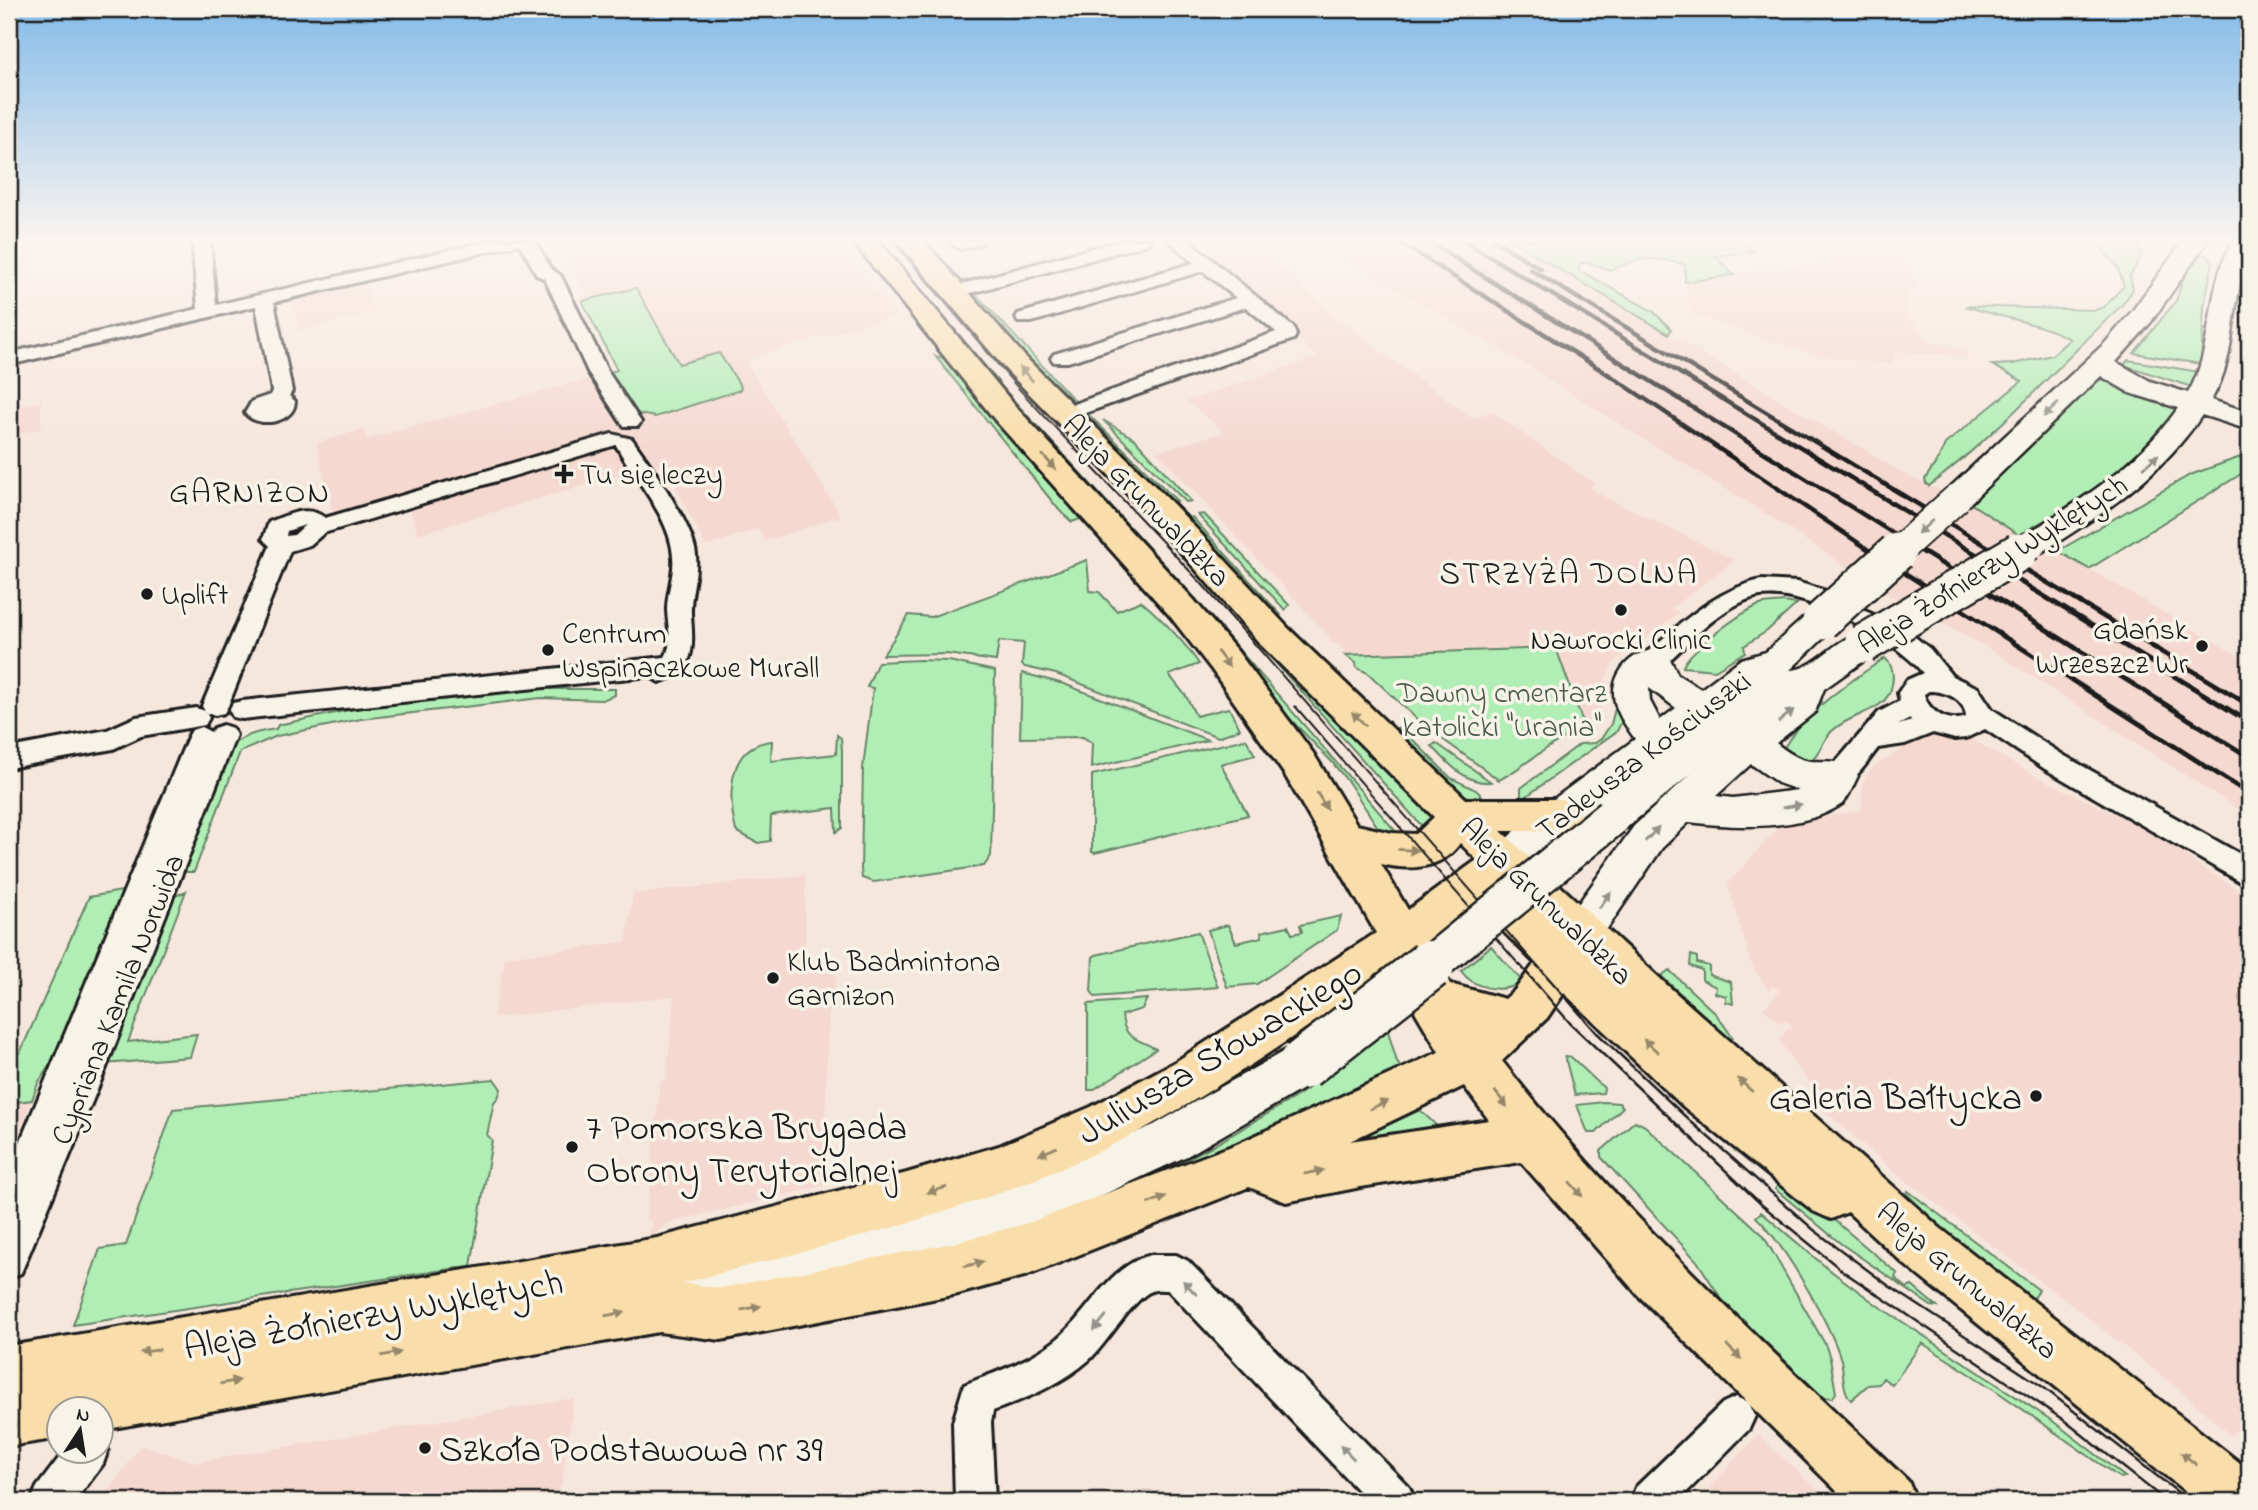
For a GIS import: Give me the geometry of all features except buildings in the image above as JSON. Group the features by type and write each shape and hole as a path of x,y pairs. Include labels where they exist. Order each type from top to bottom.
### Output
{"main road":[{"name":"Aleja Grunwaldzka","path":"922,310 1006,414 1182,608 1225,661 1299,764 1402,939 1432,999 1471,1059 1531,1137 1656,1277 1888,1501"},
{"name":"Aleja Grunwaldzka","path":"971,310 1064,414 1164,513 1275,637 1457,815 1494,871 1572,947 1701,1091 1824,1189 1922,1246 2242,1501"},
{"name":"Aleja Żołnierzy Wyklętych","path":"1788,676 1821,621 2100,364 2145,310"},
{"name":"Aleja Żołnierzy Wyklętych","path":"9,1373 658,1285 842,1252 995,1213 1059,1190 1186,1133 1251,1098 1302,1065 1370,1014 1788,676 1872,637 2031,545 2110,495 2136,475 2159,453 2198,400 2213,372 2224,310"},
{"path":"2100,364 2140,387 2249,409"},
{"path":"2198,400 2249,421"},
{"path":"1654,660 1655,670 1662,683 1704,708"},
{"path":"1654,660 1637,674 1631,687 1631,695 1640,721 1658,742"},
{"name":"Tadeusza Kościuszki","path":"1494,871 1561,815 1753,668 1788,676 1802,702 1680,806 1641,846 1531,1004 1513,1023"},
{"path":"1752,743 1779,768 1793,776 1839,776"},
{"path":"1680,806 1733,813 1812,802 1831,792 1839,776"},
{"path":"1344,838 1404,851 1420,851 1439,841 1457,815 1561,815"},
{"name":"Juliusza Słowackiego","path":"658,1285 1002,1169 1074,1140 1192,1077 1402,939 1494,871"},
{"path":"1432,999 1513,1023"},
{"path":"658,1285 721,1314 958,1268 1068,1235 1249,1163 1402,1094 1471,1059 1513,1023"},
{"path":"1249,1163 1286,1178 1361,1163 1531,1137"},
{"name":"Aleja Żołnierzy Wyklętych","path":"116,1408 658,1285"},
{"path":"9,1418 46,1412"}],"street":[{"path":"9,359 215,310"},
{"path":"266,310 282,391 278,400"},
{"path":"9,758 113,738 127,741 217,721 298,717 362,699 544,680 595,684 626,682 653,676 672,665 683,644 679,600 684,551 653,486 638,468 607,406 607,388 569,310"},
{"path":"1025,318 1051,310"},
{"path":"1061,358 1216,310"},
{"path":"1064,414 1285,338 1286,331 1262,310"},
{"name":"Cypriana Kamila Norwida","path":"9,1210 217,721 302,533 400,500 622,434"},
{"path":"1654,660 1742,593 1759,588 1808,594 1844,608 1872,637 1913,668 1921,704 1951,729 1975,721"},
{"path":"1872,637 1911,644 1944,683 1969,696 1975,721 2018,750 2054,762 2249,873"},
{"path":"1839,776 1874,739 1905,734 1930,682 1944,683"},
{"name":"Cypriana Kamila Norwida","path":"9,1261 84,1083 217,721"},
{"path":"975,1501 972,1422 977,1398 1031,1377 1067,1355 1087,1338 1130,1286 1146,1273 1176,1273 1395,1501"},
{"path":"1650,1501 1736,1416"},
{"path":"51,1501 79,1464"}],"shaded area":[{"path":"295,310 374,312 299,331"},
{"name":"GARNIZON","path":"594,310 891,310 895,316 751,357 748,365 841,516 765,541 758,529 706,546 664,465 619,479 617,476 418,534 410,509 338,531 316,443 364,429 367,439 623,369"},
{"path":"1269,310 1329,310 1370,344 1474,419 1491,411 1595,484 1590,487 1603,496 1735,560 1672,608 1679,613 1615,661 1607,675 1600,714 1586,731 1556,648 1348,655 1336,643 1331,643 1329,636 1157,452 1224,432 1187,401 1317,357"},
{"path":"1433,310 1629,310 1912,478 1973,505 2050,556 2058,551 2249,662 2249,816 1983,645 1887,594 1751,504 1514,357"},
{"path":"1690,310 1905,310 1927,341 1960,349 1970,357 1896,351 1892,364 1821,356 1691,315"},
{"path":"41,401 41,429 9,435 9,409"},
{"name":"Galeria Bałtycka","path":"1947,736 1973,740 2036,776 2170,841 2198,865 2249,896 2249,1417 2245,1427 2242,1425 2231,1436 2182,1392 2073,1306 1897,1174 1816,1104 1822,1097 1796,1067 1779,1039 1792,1025 1785,1021 1782,1024 1763,1009 1780,991 1773,986 1768,991 1751,963 1728,883 1776,830 1770,826 1857,811 1862,808 1862,783 1872,768 1915,741"},
{"path":"805,875 805,968 836,964 836,998 830,999 827,1050 824,1186 668,1223 649,1239 651,1220 646,1220 660,1081 666,1080 674,996 493,1018 505,957 626,942 633,894"},
{"path":"32,1100 9,1157 9,1103"},
{"name":"Szkoła Podstawowa nr 39","path":"574,1398 562,1485 550,1501 100,1501 141,1445 195,1462"},
{"path":"1758,1434 1829,1501 1721,1501 1709,1488"}],"green space":[{"path":"587,310 649,310 679,364 719,353 741,387 740,390 655,417 634,413 606,373 617,370"},
{"path":"984,310 991,310 1076,402 1068,401"},
{"path":"1629,310 1654,312 1671,329 1669,334"},
{"path":"1981,310 2116,310 1980,444 1929,486 1925,479 1945,444 2022,381 1992,365 2013,364 2052,355 2070,339 2031,324"},
{"path":"2168,310 2204,310 2201,364 2134,353"},
{"path":"935,356 947,359 1080,519 1072,522 1059,510"},
{"path":"2128,360 2199,372 2192,387 2124,365"},
{"path":"2108,377 2180,405 2164,426 2127,463 2086,494 2019,535 1973,505 1971,502 2097,381"},
{"path":"995,380 1184,586 1404,841 1385,834 1377,826 1332,762 1269,697 991,381"},
{"path":"1085,411 1178,502 1166,498 1083,416"},
{"path":"1103,420 1135,439 1191,501 1186,502"},
{"path":"2249,454 2249,469 2089,569 2058,551 2190,475"},
{"path":"1204,514 1289,605 1285,610 1198,515"},
{"path":"1192,517 1281,615 1277,621 1188,524"},
{"path":"1087,560 1090,591 1099,592 1117,611 1141,601 1172,631 1199,664 1169,675 1186,696 1196,716 1229,708 1240,729 1218,737 1056,674 1025,667 1022,665 1024,643 999,641 996,661 947,654 883,655 909,615 931,617"},
{"path":"1783,602 1797,604 1767,631 1744,646 1745,652 1715,670 1683,667 1705,642 1752,608"},
{"path":"1233,615 1236,615 1433,816 1429,834"},
{"name":"Dawny cmentarz katolicki \"Urania\"","path":"1556,648 1586,731 1555,743 1499,780 1423,725 1345,655"},
{"path":"1885,658 1892,669 1893,682 1884,701 1832,731 1809,762 1804,764 1783,750 1814,711"},
{"path":"949,661 995,671 991,856 984,866 874,882 862,878 861,869 863,768 873,688 867,687 878,662"},
{"path":"1022,673 1064,684 1208,740 1091,768 1092,743 1083,737 1020,738"},
{"path":"541,689 615,689 615,695 602,700 541,698 361,719 277,736 240,752 194,872 186,872 182,863 232,745 242,738 276,729 278,725 359,708"},
{"path":"1616,705 1622,706 1621,723 1617,731 1521,800 1521,788 1580,744 1595,743 1601,739 1611,724"},
{"path":"1400,727 1451,778 1476,790 1488,802 1460,793 1436,774 1397,728"},
{"path":"837,735 841,738 842,750 842,828 836,832 835,808 771,816 770,841 758,843 736,831 732,789 738,763 746,752 757,745 772,741 771,761 836,754"},
{"path":"1246,739 1255,755 1221,764 1248,815 1092,852 1092,775"},
{"path":"1436,743 1491,782 1465,776 1432,746"},
{"path":"127,890 57,1054 38,1083 32,1100 9,1103 9,1053 20,1053 89,897"},
{"path":"186,891 128,1042 197,1034 190,1057 102,1064 169,899"},
{"path":"1341,916 1337,930 1257,984 1227,987 1208,930 1228,925 1236,943 1262,937 1261,932 1288,926 1292,934 1302,932 1300,925"},
{"path":"1198,932 1218,987 1095,997 1091,991 1093,957 1096,955"},
{"path":"1491,946 1522,981 1520,984 1488,988 1473,982 1461,971"},
{"path":"1691,955 1697,957 1697,963 1709,966 1709,975 1731,982 1733,1004 1726,1002 1726,996 1715,993 1716,987 1702,980 1702,970 1690,966"},
{"path":"1669,970 1716,1014 1733,1038 1731,1040 1661,976"},
{"path":"1147,999 1142,1009 1122,1015 1123,1023 1129,1034 1156,1049 1093,1090 1088,1090 1088,1004"},
{"path":"1388,1031 1397,1062 1405,1075 1121,1191 1216,1144 1299,1095"},
{"path":"1565,1057 1571,1057 1604,1088 1603,1093 1575,1095"},
{"path":"494,1079 501,1089 494,1102 487,1135 492,1140 471,1266 73,1325 100,1249 126,1245 173,1109"},
{"path":"1619,1103 1623,1107 1596,1133 1588,1133 1577,1105"},
{"path":"1420,1110 1438,1127 1361,1137"},
{"path":"1635,1121 1645,1126 1763,1235 1825,1344 1836,1393 1832,1398 1823,1397 1726,1306 1697,1261 1601,1157 1601,1151"},
{"path":"1784,1178 1897,1273 1895,1278 1907,1288 1912,1286 1937,1307 1931,1306 1840,1243 1775,1189"},
{"path":"1908,1191 2039,1290 2029,1307 1987,1272 1907,1194"},
{"path":"1761,1212 1827,1268 1877,1305 2054,1422 2125,1477 2120,1478 1995,1390 1922,1343 1892,1385 1883,1378 1879,1384 1868,1385 1851,1400 1845,1386 1841,1360 1827,1326 1792,1263 1756,1217"}],"tram line":[{"path":"952,310 1018,388 1202,584 1538,967"},
{"path":"1295,706 1521,967"},
{"path":"1520,965 1570,1023 1762,1205 1844,1272 2065,1421 2166,1501"},
{"path":"1537,965 1596,1032 1689,1120 1814,1230 1889,1286 2043,1387 2189,1501"}],"railway":[{"path":"1507,310 1614,378 1873,552"},
{"path":"1538,310 1926,554"},
{"path":"1578,310 1975,554"},
{"path":"1598,310 2000,554"},
{"path":"1873,552 2249,794"},
{"path":"1923,552 2249,757"},
{"path":"1972,552 2249,722"},
{"path":"1997,552 2249,705"}],"place":[{"name":"Tu się leczy","path":"564,474"},
{"name":"Uplift","path":"147,594"},
{"name":"Nawrocki Clinic","path":"1621,610"},
{"name":"Gdańsk Wrzeszcz Wr","path":"2202,646"},
{"name":"Centrum Wspinaczkowe Murall","path":"548,650"},
{"name":"Klub Badmintona Garnizon","path":"773,978"},
{"name":"Galeria Bałtycka","path":"2036,1096"},
{"name":"7 Pomorska Brygada Obrony Terytorialnej","path":"572,1147"},
{"name":"Szkoła Podstawowa nr 39","path":"425,1448"}],"district":[{"name":"GARNIZON","path":"250,491"},
{"name":"STRZYŻA DOLNA","path":"1569,572"}]}
